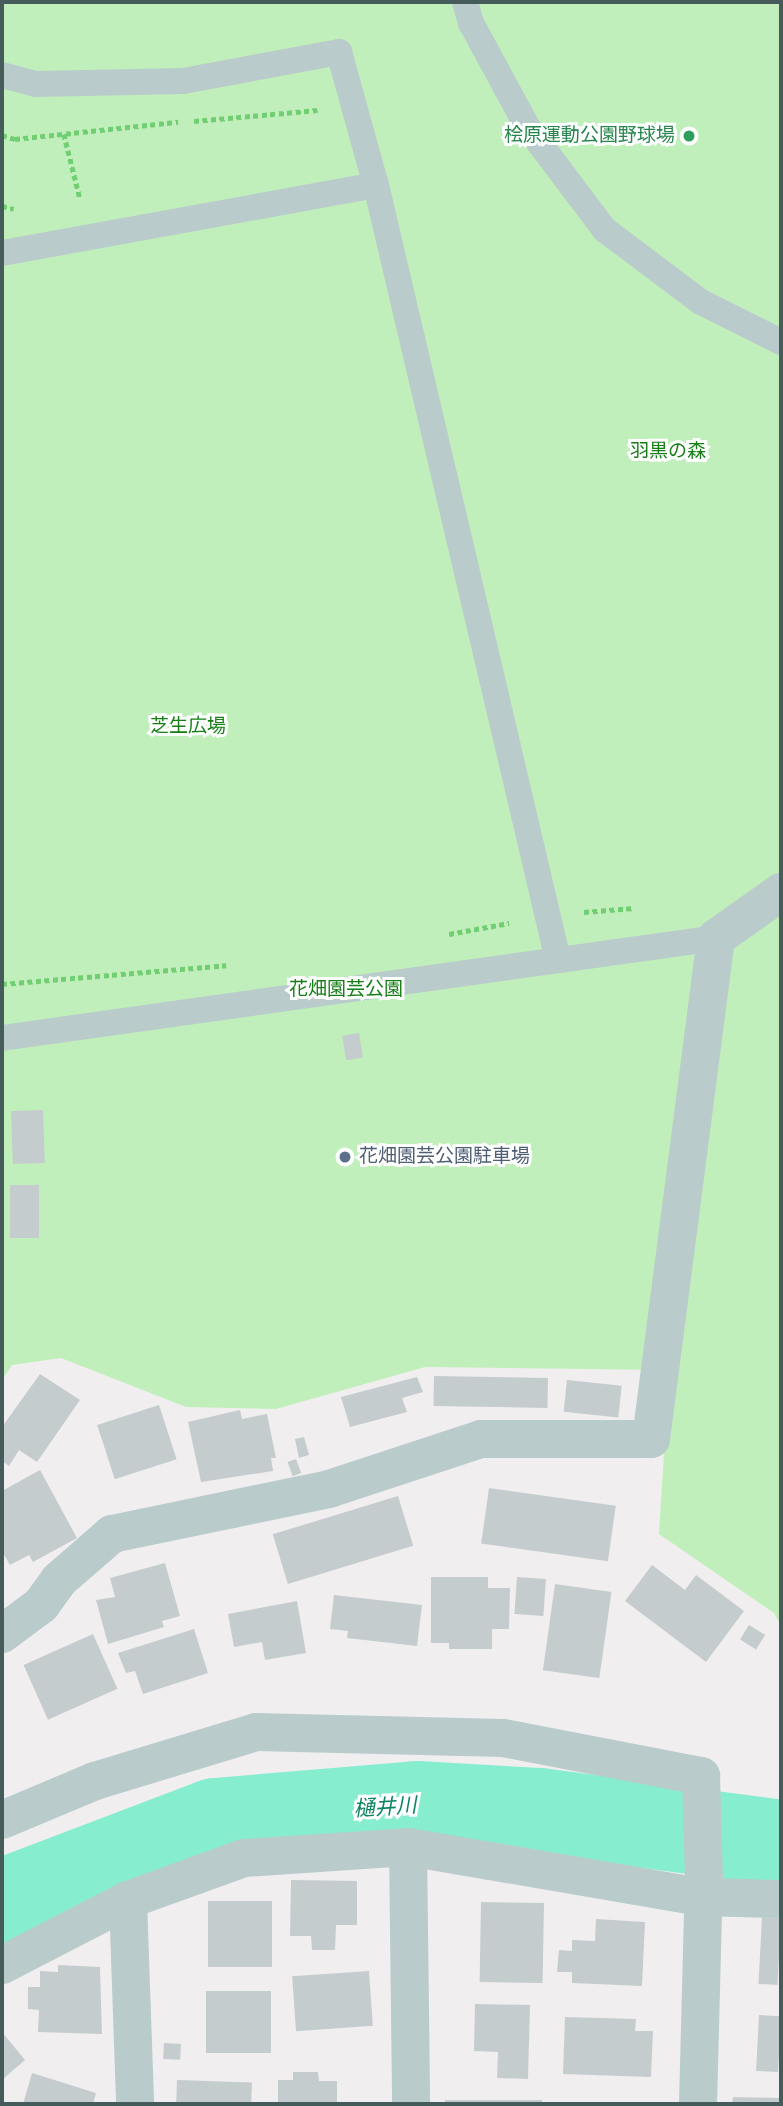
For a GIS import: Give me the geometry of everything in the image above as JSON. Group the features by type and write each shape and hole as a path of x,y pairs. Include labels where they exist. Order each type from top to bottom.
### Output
{"street":[{"path":"2,1634 41,1605 59,1580 112,1534 329,1489 481,1439 651,1439 716,938 781,892"},
{"path":"2,1820 94,1781 256,1732 503,1738 701,1776 703,1886 698,2104"},
{"path":"408,1847 411,2104"},
{"path":"2,1965 128,1900 244,1858 408,1847 703,1886 781,1899"},
{"path":"128,1900 135,2104"}],"lane":[{"path":"465,2 471,23 528,128 606,230 701,302 781,342"},
{"path":"2,75 36,84 183,81 339,52 376,186 558,960"},
{"path":"2,253 376,186"},
{"path":"2,1038 716,938"}],"path":[{"path":"64,134 80,198"},
{"path":"440,935 548,916 643,907"},
{"path":"2,984 235,964"}],"green space":[{"name":"花畑園芸公園","path":"2,2 781,2 781,1626 774,1613 659,1534 692,1000 660,1370 425,1367 276,1409 186,1407 61,1358 12,1365 2,1380"}],"building":[{"path":"359,1033 363,1058 346,1060 342,1036"},
{"path":"43,1110 45,1163 13,1164 11,1111"},
{"path":"10,1185 39,1185 39,1238 10,1238"},
{"path":"40,1374 80,1400 37,1462 19,1450 9,1466 2,1461 2,1427"},
{"path":"434,1376 548,1378 547,1408 433,1406"},
{"path":"417,1377 423,1392 402,1398 407,1412 350,1427 341,1397"},
{"path":"567,1380 622,1386 618,1418 564,1412"},
{"path":"159,1405 177,1459 115,1479 97,1425"},
{"path":"240,1410 242,1419 267,1414 276,1458 271,1458 273,1471 201,1482 188,1422"},
{"path":"304,1437 309,1455 299,1458 295,1439"},
{"path":"296,1459 301,1473 293,1476 288,1462"},
{"path":"40,1470 77,1538 33,1562 29,1555 10,1565 2,1551 2,1491"},
{"path":"489,1488 616,1506 608,1561 481,1543"},
{"path":"398,1496 413,1546 288,1584 273,1534"},
{"path":"165,1563 180,1616 162,1621 164,1627 108,1644 96,1600 115,1597 110,1578"},
{"path":"652,1565 685,1590 696,1575 744,1611 706,1662 625,1601"},
{"path":"431,1577 488,1577 488,1588 510,1588 509,1629 492,1629 492,1649 449,1649 449,1643 431,1643"},
{"path":"517,1577 546,1579 543,1616 514,1614"},
{"path":"555,1584 611,1592 599,1678 543,1670"},
{"path":"334,1595 422,1605 417,1646 347,1638 348,1631 330,1629"},
{"path":"297,1601 306,1653 265,1660 262,1642 234,1647 228,1614"},
{"path":"749,1625 765,1635 756,1649 740,1639"},
{"path":"194,1629 208,1673 143,1694 135,1671 126,1673 118,1653"},
{"path":"93,1634 117,1689 48,1720 24,1665"},
{"path":"291,1880 357,1881 357,1925 336,1925 335,1950 312,1950 311,1936 290,1936"},
{"path":"208,1901 272,1901 272,1967 208,1967"},
{"path":"481,1902 544,1903 543,1983 480,1982"},
{"path":"762,1917 781,1918 777,1985 758,1984"},
{"path":"596,1919 645,1922 642,1986 572,1983 572,1972 557,1972 559,1950 572,1951 572,1940 595,1941"},
{"path":"58,1965 100,1967 102,2034 38,2032 39,2010 28,2009 28,1987 40,1987 40,1971 58,1972"},
{"path":"369,1971 373,2026 296,2031 292,1976"},
{"path":"206,1991 271,1991 271,2053 206,2053"},
{"path":"475,2004 530,2005 528,2079 497,2078 498,2052 474,2051"},
{"path":"759,2015 781,2016 778,2072 756,2071"},
{"path":"565,2017 636,2019 635,2031 653,2031 651,2077 563,2074"},
{"path":"2,2032 25,2060 2,2080"},
{"path":"164,2043 181,2044 180,2060 163,2059"},
{"path":"293,2072 318,2072 319,2081 337,2081 337,2104 278,2104 278,2080 293,2080"},
{"path":"32,2073 96,2093 93,2104 23,2104"},
{"path":"177,2080 252,2083 251,2104 176,2104"},
{"path":"733,2097 781,2098 781,2104 732,2104"},
{"path":"445,2100 542,2100 542,2104 445,2104"}],"waterway":[{"name":"樋井川","path":"2,1902 215,1821 417,1804 539,1811 781,1843"}],"place":[{"name":"桧原運動公園野球場","path":"689,136"},
{"name":"花畑園芸公園駐車場","path":"345,1157"}],"park label":[{"name":"羽黒の森","path":"668,452"},
{"name":"芝生広場","path":"188,727"}]}
